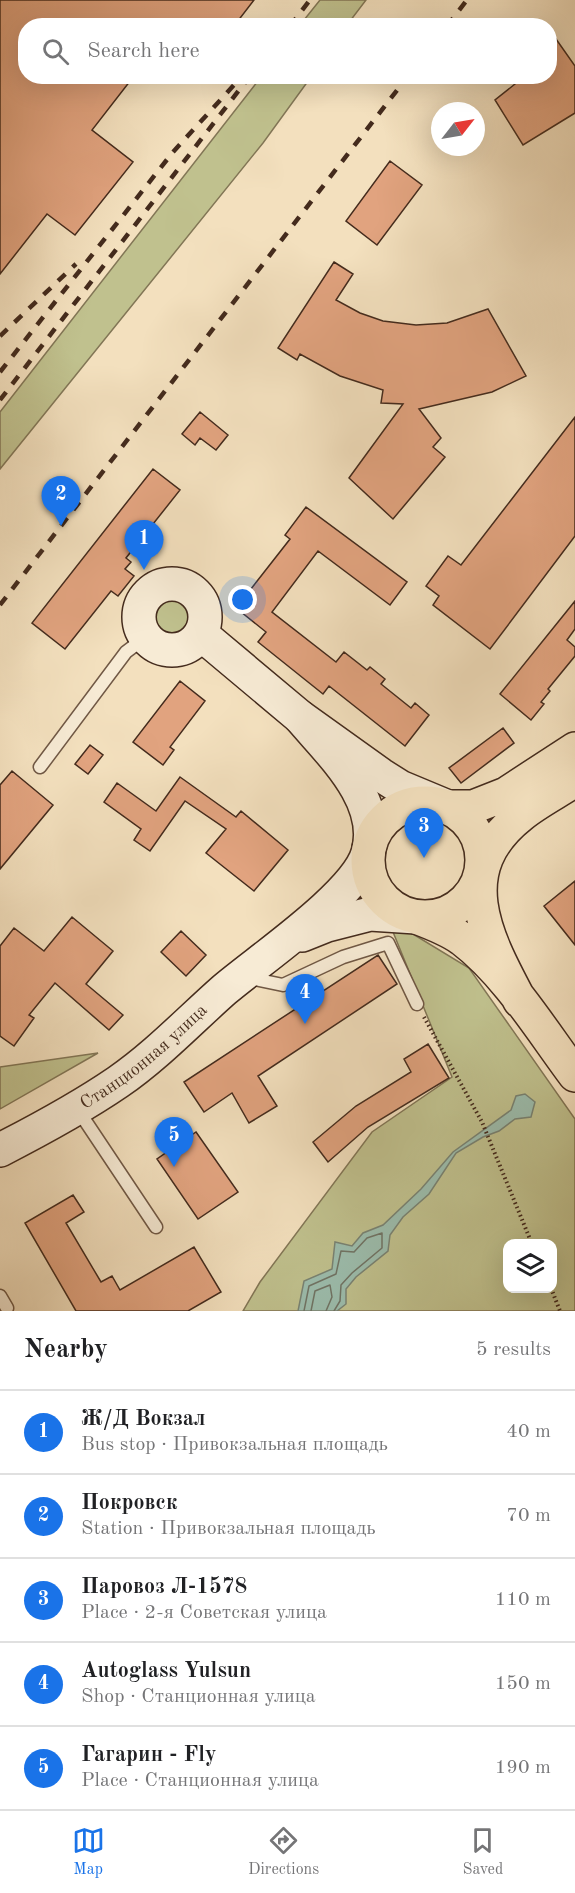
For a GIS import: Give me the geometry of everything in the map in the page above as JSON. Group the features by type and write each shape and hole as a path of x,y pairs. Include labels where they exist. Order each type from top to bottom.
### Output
{"main road":[{"path":"448,807 473,807 506,794 575,749"},
{"path":"416,917 445,914 459,907 474,890 492,846 520,816 575,780"},
{"path":"520,1001 492,947 483,917 479,896 482,849 475,831 464,818 448,807 436,803 416,803 393,812 379,825 368,854 370,875 377,892 400,911 441,926 462,939 520,1001 575,1075"}],"street":[{"path":"173,584 193,591 200,598 205,621 201,634 187,647 176,650 163,649 146,637 139,617 141,605 153,590 173,584"},
{"path":"201,634 300,717 400,787 448,807"},
{"path":"300,717 351,779 364,803 370,823 368,854"},
{"name":"Станционная улица","path":"0,1150 78,1109 121,1080 319,912 351,882 368,854"},
{"name":"Станционная улица","path":"278,946 327,925 370,914 416,917"}],"lane":[{"path":"40,767 126,652 146,637"},
{"path":"248,970 259,980 283,985 343,957 388,942 417,1004"},
{"path":"78,1109 156,1227"},
{"path":"0,1296 8,1308"}],"path":[{"path":"417,1004 482,1122 530,1239"},
{"path":"553,1293 560,1311"}],"green space":[{"path":"320,0 366,0 352,18 306,18"},
{"path":"256,84 306,84 263,143 0,469 0,412"},
{"path":"172,600 184,605 189,617 184,629 172,634 160,629 155,617 160,605"},
{"path":"391,927 408,931 469,968 575,1119 575,1311 243,1311 260,1282 372,1132 452,1077"},
{"path":"98,1053 0,1109 0,1067"}],"water":[{"path":"525,1094 535,1102 531,1117 515,1119 499,1131 483,1137 456,1153 429,1194 403,1217 390,1235 388,1251 356,1277 346,1289 346,1304 337,1311 298,1311 304,1281 332,1269 335,1242 352,1246 363,1233 383,1225 421,1189 453,1152 511,1110 516,1096"}],"building":[{"path":"0,0 254,0 240,18 18,18 18,84 128,84 92,130 133,162 75,235 47,214 0,274"},
{"path":"557,40 575,66 575,113 523,145 495,100 515,84 557,84"},
{"path":"390,161 422,185 377,245 346,221"},
{"path":"334,262 353,274 336,300 360,313 383,321 416,325 447,323 488,309 526,376 492,392 419,409 441,438 433,447 445,457 393,519 349,478 403,404 381,403 383,390 340,376 300,354 297,360 278,348"},
{"path":"200,412 228,435 216,450 200,438 195,445 182,434"},
{"path":"575,417 575,536 490,649 433,605 439,596 426,586 448,556 461,565"},
{"path":"153,469 180,490 126,558 131,562 125,569 134,576 118,596 111,591 65,649 32,623"},
{"path":"306,507 407,582 390,605 318,551 272,612 336,662 344,652 367,670 370,667 385,679 381,684 411,708 415,703 429,715 405,746 329,686 323,694 258,642 266,632 236,608 290,539 285,535"},
{"path":"575,601 575,629 567,640 575,647 575,656 548,689 550,691 541,702 544,704 531,720 500,694"},
{"path":"180,681 205,701 170,747 174,750 163,765 133,742"},
{"path":"503,728 514,743 461,783 449,768"},
{"path":"90,745 103,755 88,774 75,764"},
{"path":"12,771 53,805 0,869 0,785"},
{"path":"180,777 236,817 241,811 288,850 254,891 206,853 226,829 185,801 150,851 134,840 141,829 104,802 117,783 156,811"},
{"path":"575,881 575,945 544,906"},
{"path":"72,917 113,951 86,984 123,1015 109,1030 55,983 29,1015 34,1018 14,1046 0,1036 0,946 14,928 44,951"},
{"path":"181,931 206,955 186,976 161,952"},
{"path":"378,955 397,984 258,1076 277,1106 249,1123 232,1093 204,1112 184,1082"},
{"path":"428,1044 449,1078 368,1127 328,1162 313,1142 356,1106 411,1072 404,1059"},
{"path":"196,1132 238,1192 198,1219 157,1159"},
{"path":"73,1195 84,1212 66,1223 101,1282 112,1276 120,1290 194,1247 221,1292 188,1311 76,1311 25,1223"}],"railway":[{"path":"296,18 310,0"},
{"path":"453,18 467,0"},
{"path":"0,400 244,84"},
{"path":"0,605 402,84"},
{"path":"0,372 173,152 234,85"},
{"path":"0,336 76,264"}],"place":[{"name":"Покровск","path":"61,526"},
{"name":"Ж/Д Вокзал","path":"144,570"},
{"name":"Паровоз Л-1578","path":"424,858"},
{"name":"Autoglass Yulsun","path":"305,1024"},
{"name":"Гагарин - Fly","path":"174,1167"}]}
